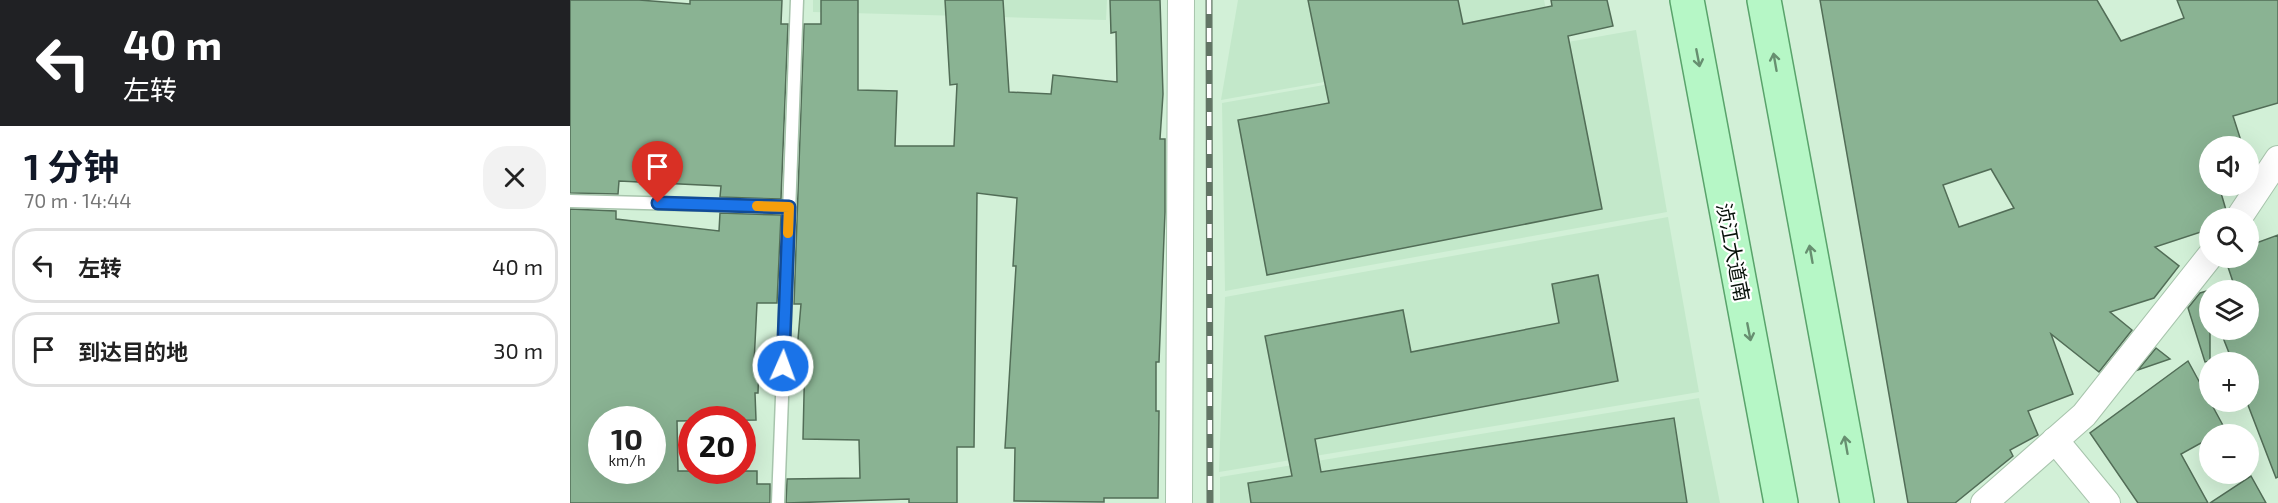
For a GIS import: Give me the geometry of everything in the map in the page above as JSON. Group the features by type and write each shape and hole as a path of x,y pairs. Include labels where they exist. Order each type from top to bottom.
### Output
{"main road":[{"name":"浈江大道南","path":"1687,0 1781,503"},
{"path":"1764,0 1857,503"}],"street":[{"path":"1179,503 1181,0"},
{"path":"2245,208 2278,159"},
{"path":"1984,503 2084,415 2200,268"},
{"path":"2055,440 2107,503"}],"lane":[{"path":"778,503 797,0"},
{"path":"570,201 789,207"}],"shaded area":[{"path":"813,0 1107,0 1106,20 813,12"},
{"path":"1238,0 1544,0 1553,42 1221,100"},
{"path":"1636,30 1667,212 1225,291 1222,103"},
{"path":"1668,217 1699,392 1219,472 1225,297"},
{"path":"1699,398 1720,503 1220,503 1220,477"}],"building":[{"path":"570,0 639,0 690,4 690,0 782,0 781,24 788,24 781,199 720,197 721,186 619,181 618,194 570,193"},
{"path":"821,0 858,0 858,90 897,91 895,146 954,146 957,84 950,85 945,0 1003,0 1009,92 1051,94 1053,75 1117,82 1116,32 1111,33 1110,0 1160,0 1163,94 1160,139 1165,139 1165,212 1159,362 1156,362 1156,411 1159,411 1158,498 1104,498 1104,502 1014,501 1015,448 1005,448 1016,266 1013,266 1017,198 977,193 974,447 957,447 957,503 909,503 909,499 786,503 787,479 860,478 859,440 803,439 805,352 797,351 801,304 794,304 804,24 821,24"},
{"path":"1308,0 1458,0 1463,24 1552,6 1551,0 1607,0 1613,26 1568,36 1602,209 1267,275 1238,120 1329,103"},
{"path":"1820,0 2097,0 2121,41 2184,18 2177,0 2278,0 2278,103 2233,116 2239,136 2199,136 2199,196 2222,196 2225,208 2199,208 2199,233 2155,247 2179,266 2154,298 2110,312 2132,330 2099,372 2051,334 2073,394 2028,411 2038,435 2010,450 2013,456 1955,503 1908,503","holes":["1991,169 2014,208 1959,227 1943,185"]},
{"path":"570,209 616,211 616,219 719,231 720,213 781,215 777,303 757,303 754,363 759,363 755,406 678,406 677,421 678,484 756,484 757,471 757,484 770,484 770,503 570,503"},
{"path":"2278,235 2278,477 2276,478 2259,434 2259,424 2255,424 2251,412 2259,412 2259,352 2229,352 2224,340 2259,340 2259,280 2232,280 2228,268 2259,268 2259,242"},
{"path":"1598,275 1618,381 1315,439 1321,472 1674,418 1687,503 1251,503 1248,483 1292,476 1265,336 1403,310 1411,352 1559,323 1552,284"},
{"path":"2199,294 2199,340 2210,340 2210,352 2202,352 2188,308"},
{"path":"2156,348 2170,359 2138,370"},
{"path":"2188,361 2199,381 2199,412 2216,412 2222,424 2199,424 2199,444 2181,454 2208,503 2138,503 2090,433"},
{"path":"2239,484 2255,484 2266,503 2210,503"}],"railway":[{"path":"1209,0 1210,503"}],"slow traffic":[{"path":"757,206 789,207 788,233"}],"route":[{"path":"658,203 789,207 783,366"}]}
